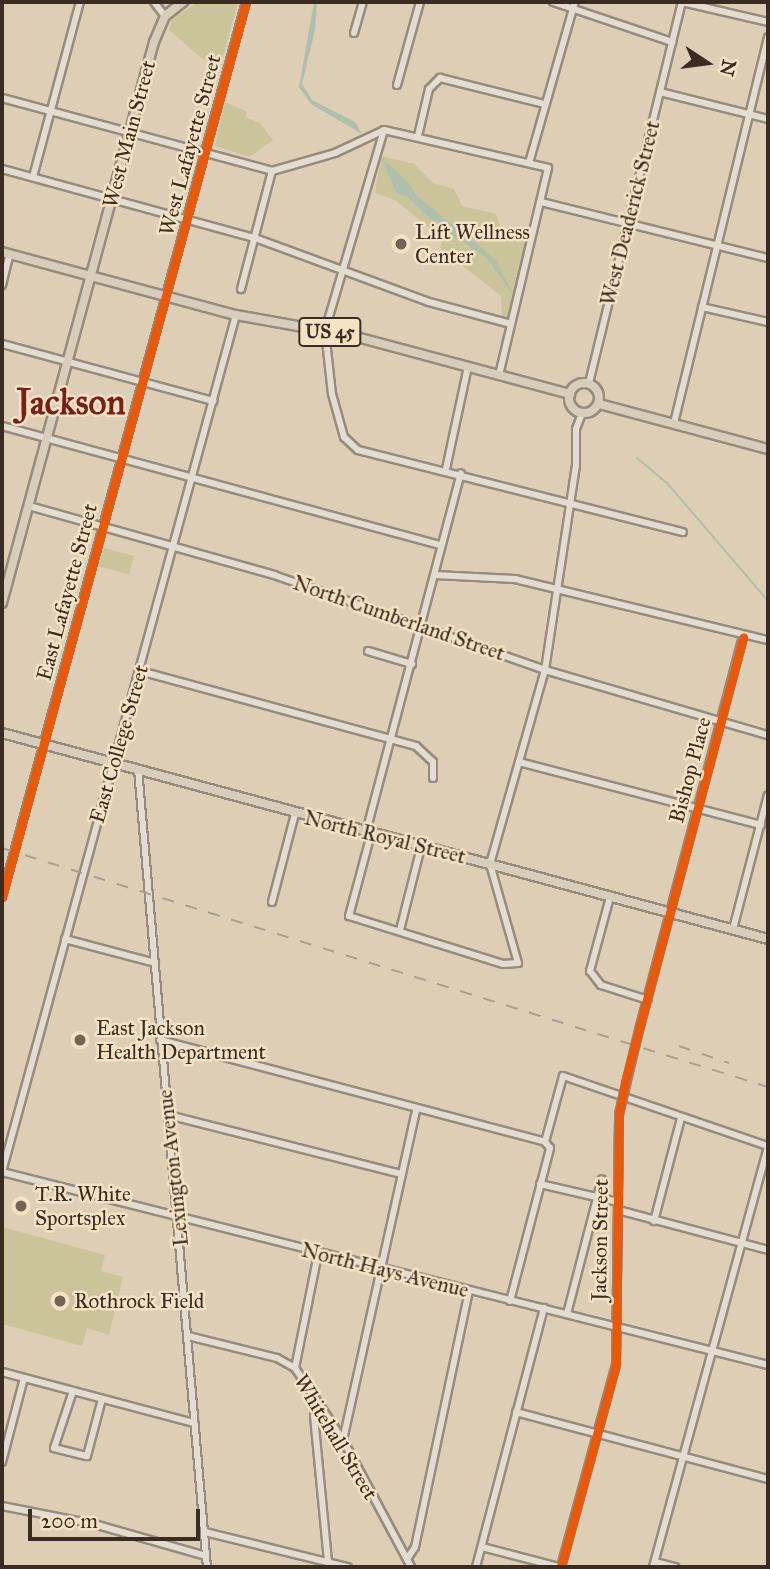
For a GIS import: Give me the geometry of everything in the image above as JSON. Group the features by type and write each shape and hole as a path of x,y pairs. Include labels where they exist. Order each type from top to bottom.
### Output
{"main road":[{"path":"165,16 183,2"},
{"name":"West Main Street","path":"2,604 90,276 165,16"},
{"name":"US 45","path":"6,253 236,315 325,331 570,394"},
{"path":"589,383 599,394 599,404 592,412 582,414 570,404 570,394 575,386 589,383"},
{"path":"599,404 768,449"},
{"name":"North Royal Street","path":"2,733 295,814 768,939"}],"street":[{"path":"33,177 80,2"},
{"path":"154,2 165,16"},
{"name":"West Lafayette Street","path":"167,297 246,2"},
{"path":"354,33 363,2"},
{"path":"397,85 420,2"},
{"path":"553,2 574,5 672,42"},
{"path":"682,2 768,22"},
{"name":"West Deaderick Street","path":"589,383 625,223 682,2"},
{"path":"529,163 574,5"},
{"path":"674,423 768,37"},
{"path":"418,136 429,89 440,78 544,104"},
{"path":"660,92 768,119"},
{"path":"2,98 206,150 272,171 335,153 384,130 548,168 499,375"},
{"path":"384,130 325,331 332,394 344,437 358,450 461,472 683,532"},
{"path":"2,169 255,238 429,302 511,324"},
{"path":"241,289 272,171"},
{"path":"541,202 768,258"},
{"path":"2,285 6,253"},
{"name":"East Lafayette Street","path":"2,897 167,297"},
{"path":"702,307 768,323"},
{"name":"East College Street","path":"2,1172 236,315"},
{"path":"2,344 213,401"},
{"path":"446,469 468,366"},
{"path":"461,472 391,739 349,916 503,964 518,963 490,864 545,670 571,503 576,429 582,414"},
{"path":"2,426 441,545"},
{"name":"North Cumberland Street","path":"29,506 173,547 422,624 545,670 768,735"},
{"path":"435,575 515,579 743,637 768,640"},
{"name":"Bishop Place","path":"670,912 743,637"},
{"path":"368,651 412,664"},
{"path":"140,671 424,750 433,762 433,778"},
{"path":"519,762 761,825"},
{"name":"Lexington Avenue","path":"138,769 207,1567"},
{"path":"733,929 768,795"},
{"path":"272,902 295,814"},
{"path":"400,930 421,847"},
{"path":"610,897 590,971 601,985 648,1000"},
{"name":"Jackson Street","path":"560,1567 616,1363 619,1114 670,912"},
{"path":"65,939 155,963"},
{"path":"160,1040 416,1111 545,1142 550,1148 510,1301"},
{"path":"545,1142 563,1076 768,1147 710,1350 654,1565 675,1567"},
{"path":"343,1440 416,1111"},
{"path":"168,1115 401,1174"},
{"path":"654,1221 681,1118"},
{"name":"North Hays Avenue","path":"2,1172 176,1215 381,1271 544,1308 768,1365"},
{"path":"567,1314 602,1179"},
{"path":"540,1184 618,1202"},
{"path":"618,1210 768,1250"},
{"path":"295,1368 318,1254"},
{"path":"407,1559 415,1547 469,1291"},
{"path":"476,1567 544,1308"},
{"name":"Whitehall Street","path":"188,1336 277,1358 295,1368 343,1440 411,1567"},
{"path":"2,1372 194,1423"},
{"path":"2,1462 24,1378"},
{"path":"73,1391 54,1448 88,1456 102,1399"},
{"path":"321,1405 314,1416 328,1562"},
{"path":"516,1412 768,1479"},
{"path":"2,1506 94,1524 206,1556"},
{"path":"205,1532 348,1567"},
{"path":"482,1547 560,1567"}],"shaded area":[{"path":"198,2 238,2 220,67 200,57 169,30 172,20"},
{"path":"314,2 317,2 315,30 302,84 312,100 355,122 362,134 311,104 299,87"},
{"path":"225,102 246,111 246,117 260,123 273,140 250,157 215,146"},
{"path":"381,156 414,164 433,183 454,189 462,206 496,214 502,231 530,238 511,316 502,318 501,296 440,248 442,238 395,200 375,193"},
{"path":"382,158 408,182 417,196 495,259 514,296 486,257 451,234 446,224 433,221 406,196 396,193"},
{"path":"104,548 134,556 129,574 99,566"},
{"name":"Rothrock Field","path":"2,1227 105,1255 101,1271 123,1277 109,1335 87,1328 82,1346 2,1324"}],"waterway":[{"path":"637,458 667,483 768,601"}],"railway":[{"path":"2,848 768,1087"},
{"path":"679,1046 729,1063"}],"cycle path":[{"path":"2,897 246,2"},
{"path":"561,1567 616,1364 619,1114 625,1082 743,637"}],"place":[{"name":"Lift Wellness Center","path":"401,244"},
{"name":"East Jackson Health Department","path":"80,1040"},
{"name":"T.R. White Sportsplex","path":"21,1206"},
{"name":"Rothrock Field","path":"60,1301"}],"district":[{"name":"Jackson","path":"71,403"}]}
